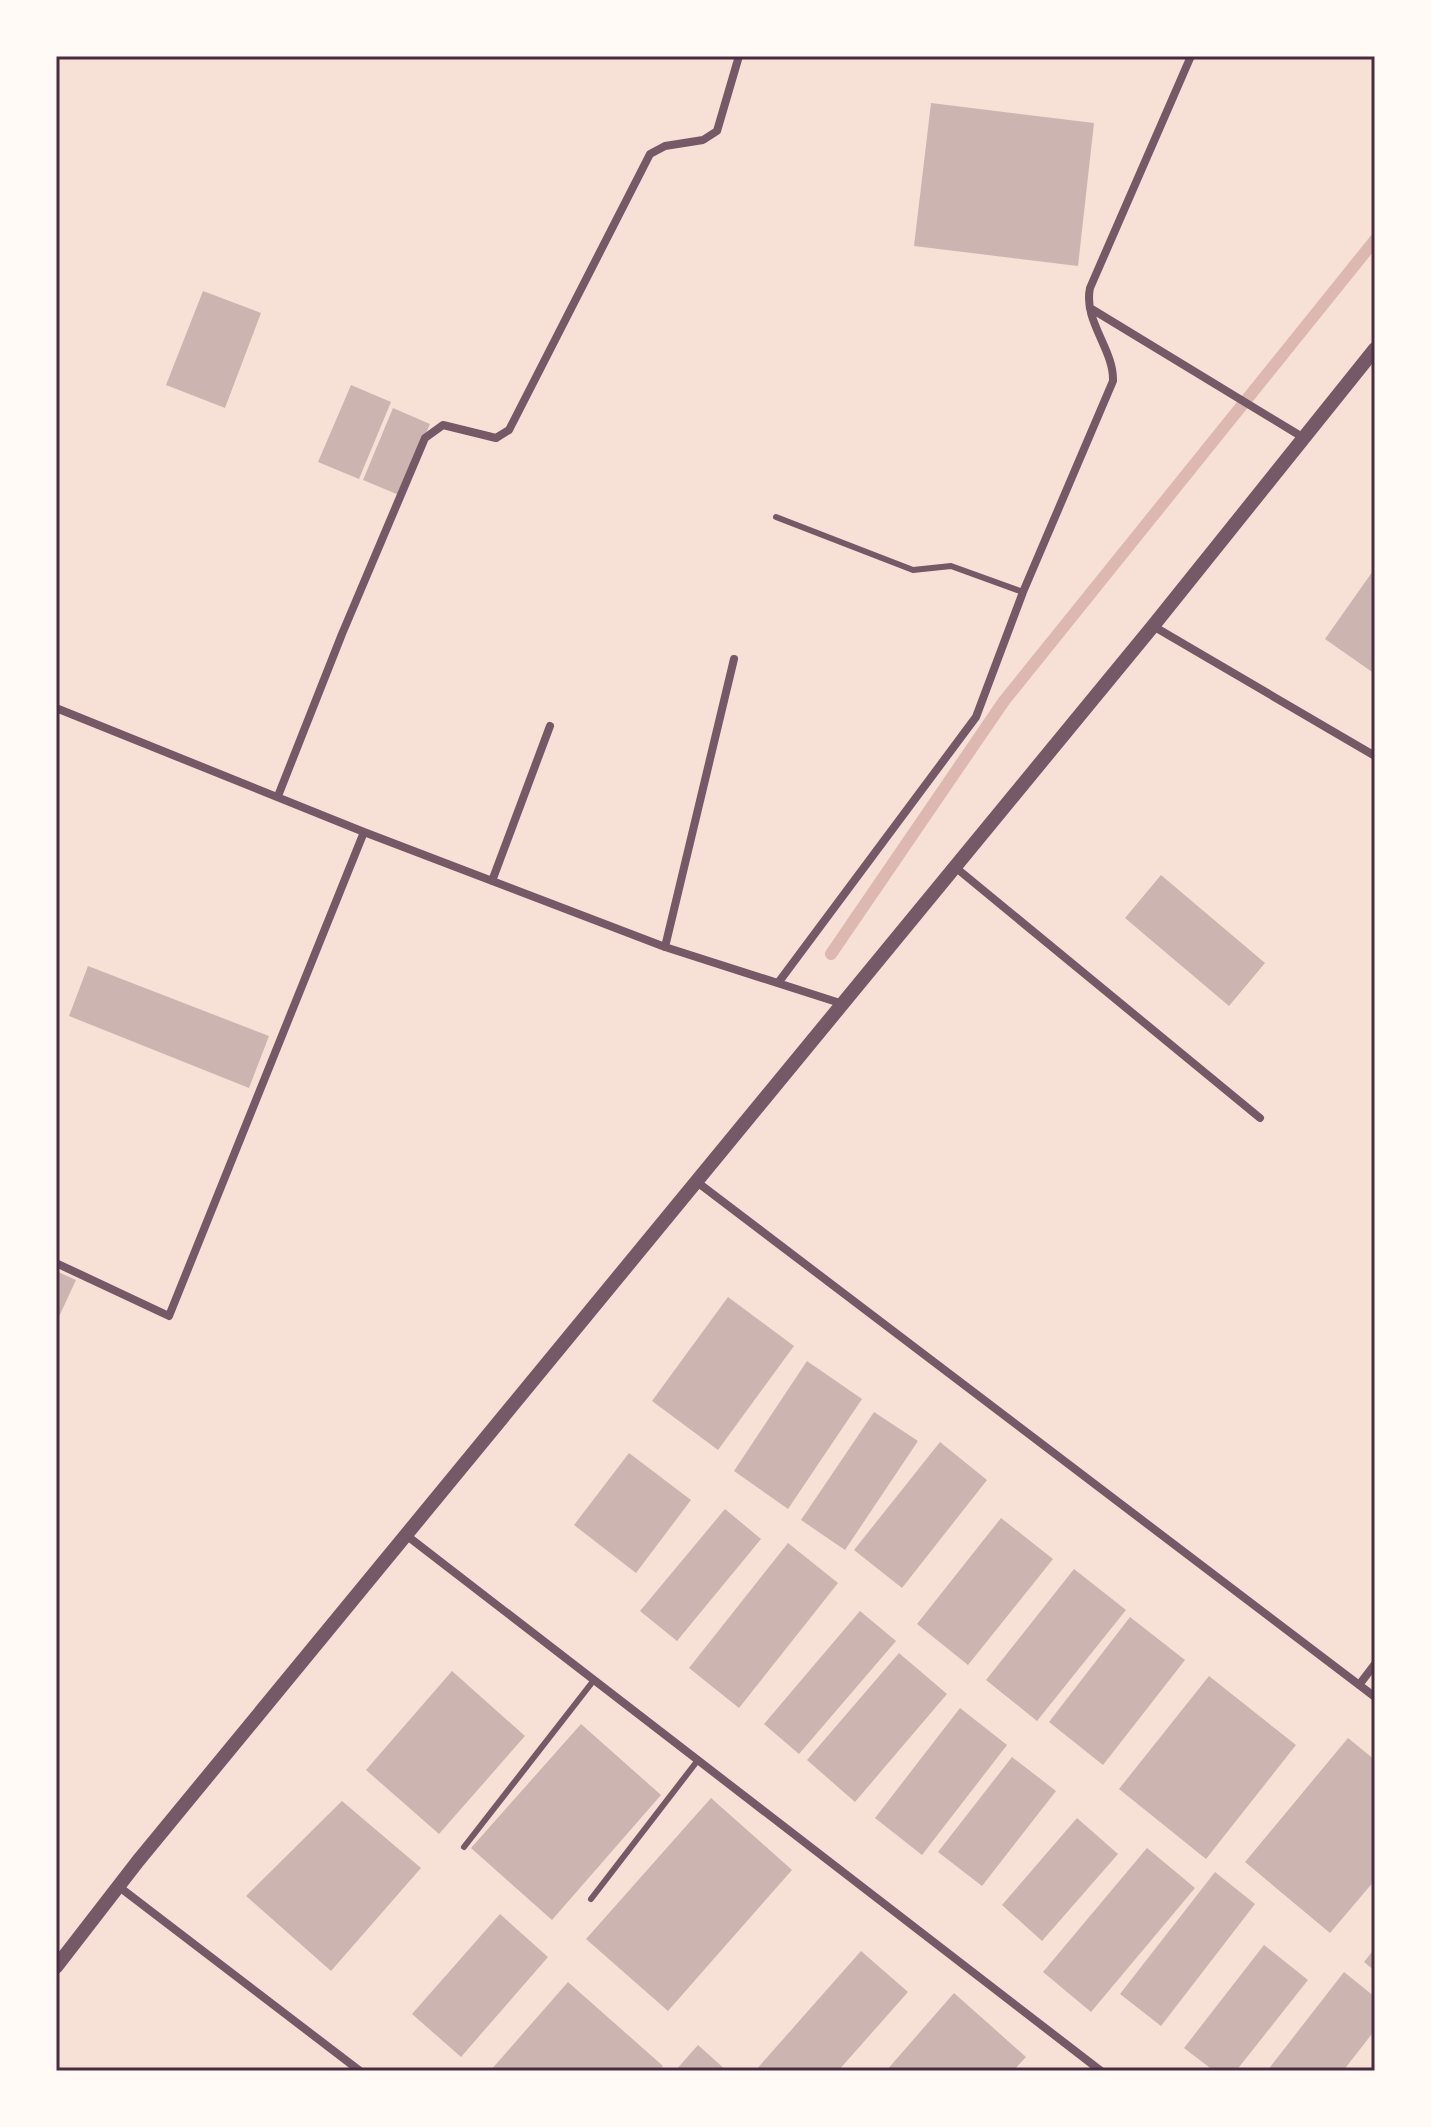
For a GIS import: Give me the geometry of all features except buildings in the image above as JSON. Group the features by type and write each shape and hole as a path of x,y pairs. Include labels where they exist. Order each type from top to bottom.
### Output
{"street":[{"path":"278,796 425,438 443,425 496,438 509,430 650,154 665,146 710,138 717,131 739,56"},
{"path":"778,983 976,717 1023,592 1113,381 1088,297 1191,56"},
{"path":"1089,307 1304,438"},
{"path":"56,1967 118,1886 1153,626 1375,349"},
{"path":"1153,626 1375,756"},
{"path":"665,947 734,659"},
{"path":"56,708 364,832 665,947 843,1004"},
{"path":"492,881 550,726"},
{"path":"56,1263 169,1316 364,832"},
{"path":"955,867 1260,1118"},
{"path":"697,1182 1375,1697"},
{"path":"406,1535 1101,2071"},
{"path":"1359,1685 1375,1664"},
{"path":"118,1886 360,2071"}],"lane":[{"path":"776,517 913,570 951,566 1023,592"},
{"path":"464,1847 594,1680"},
{"path":"591,1899 698,1760"}],"waterway":[{"path":"831,954 1004,701 1375,240"}]}
